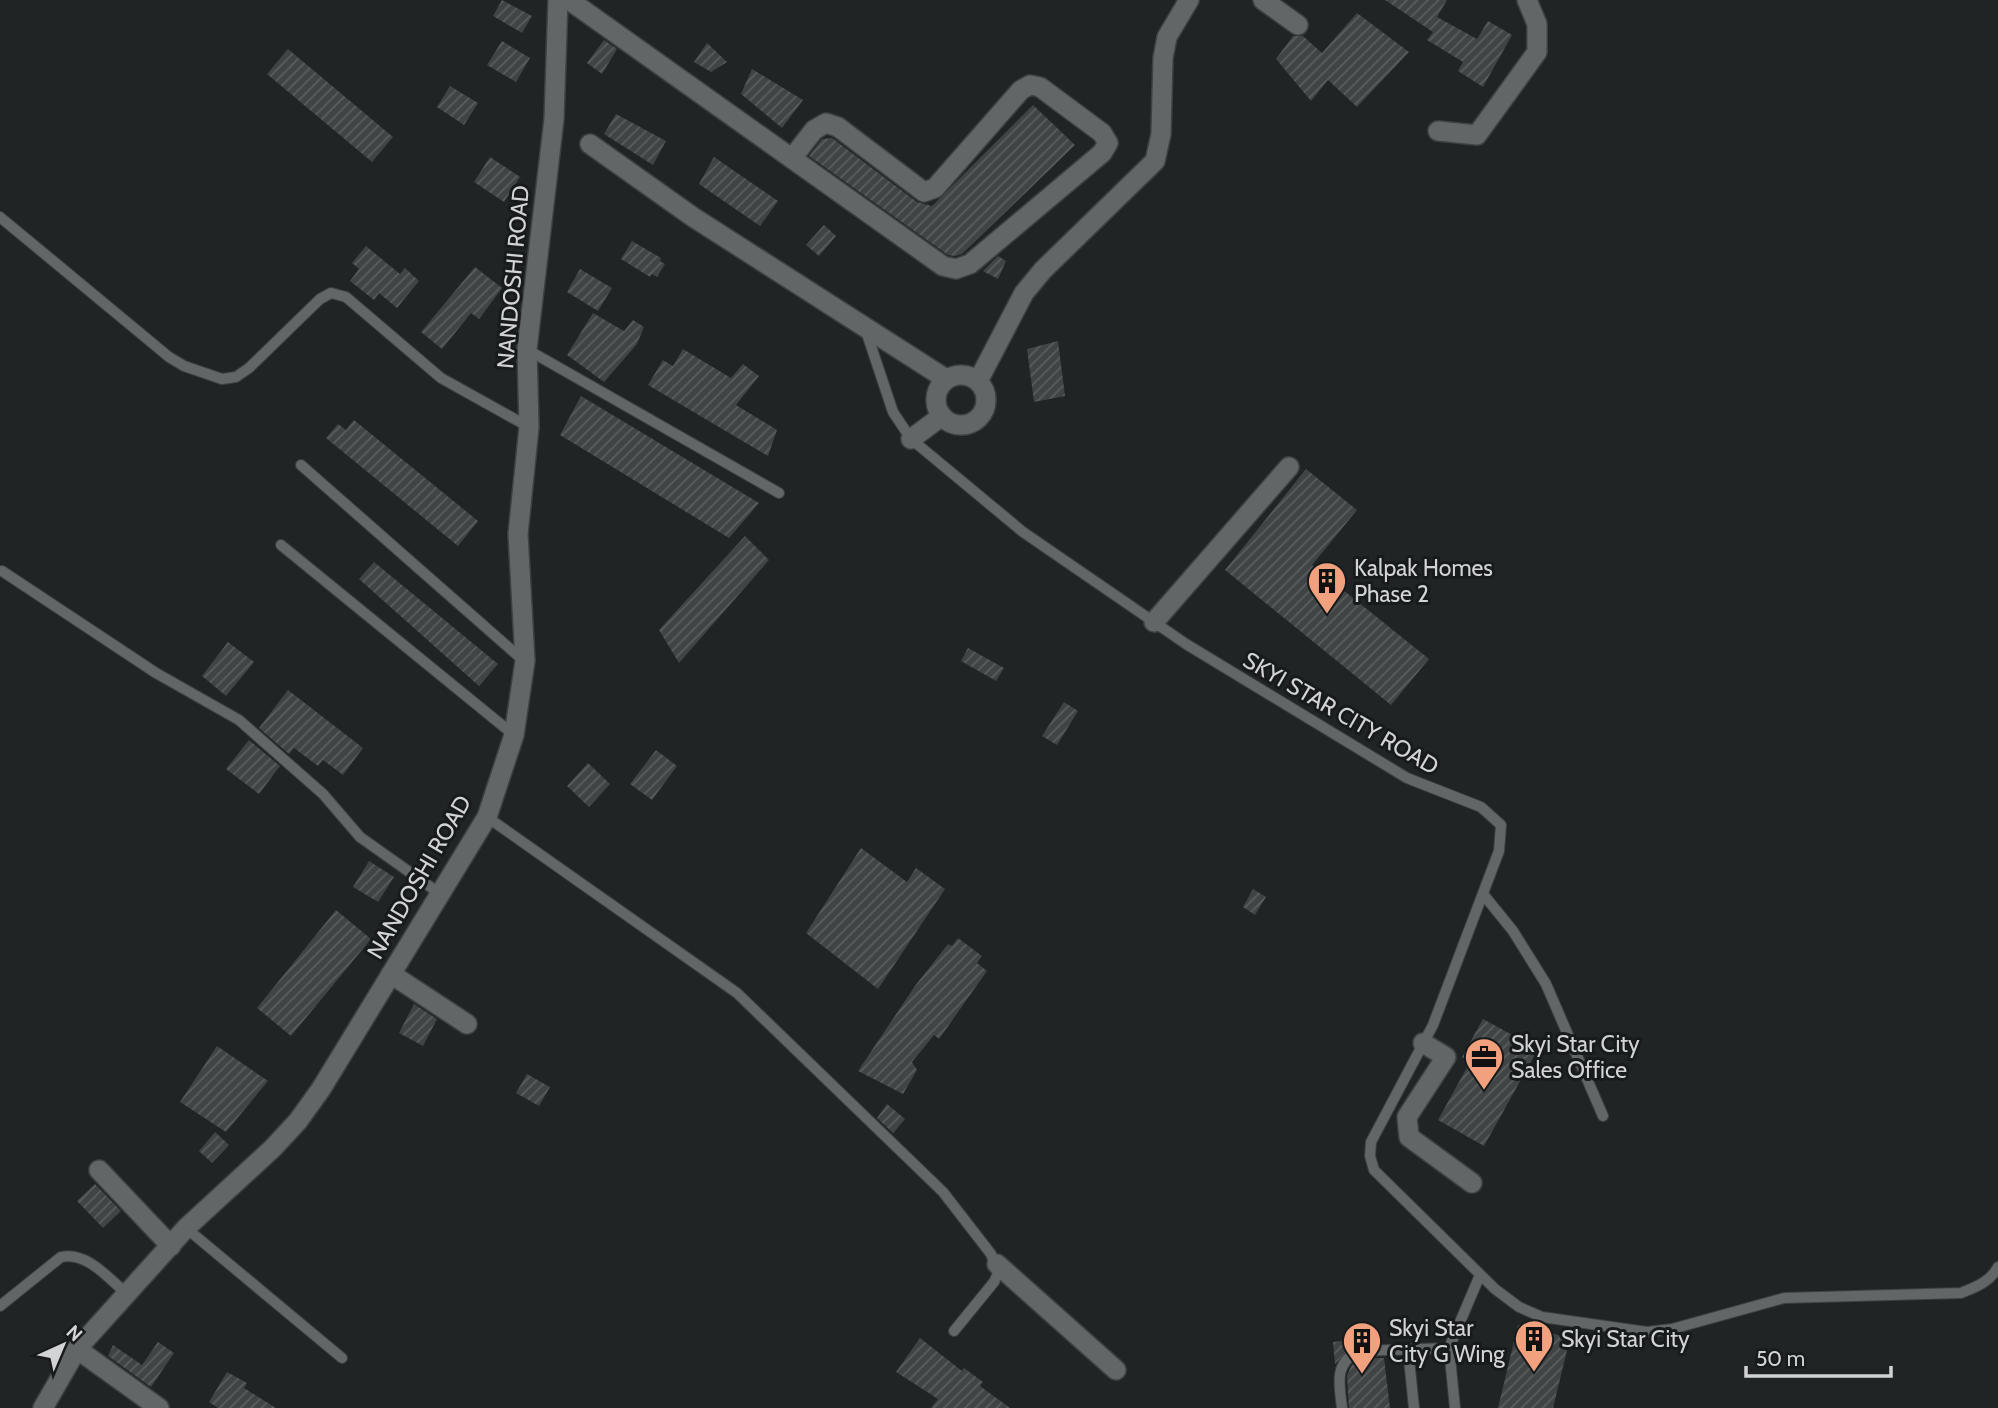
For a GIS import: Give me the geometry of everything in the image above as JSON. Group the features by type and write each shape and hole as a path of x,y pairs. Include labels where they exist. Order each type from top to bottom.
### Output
{"street":[{"name":"NANDOSHI ROAD","path":"43,1408 77,1349 186,1228 298,1121 487,817 514,735 525,661 518,534 529,427 527,349 554,119 558,0"},
{"path":"569,0 943,266 956,269 970,264 1102,153 1108,143 1102,133 1040,87 1030,85 1021,90 935,188 924,191 838,127 826,123 814,130 793,157"},
{"path":"978,380 1024,293 1155,161 1161,134 1163,58 1167,37 1189,0"},
{"path":"1263,0 1298,25"},
{"path":"1438,131 1477,135 1537,52 1538,24 1527,0"},
{"path":"590,144 693,217 946,379"},
{"path":"962,374 978,380 987,396 987,404 978,419 963,425 948,421 942,415 936,400 940,385 946,379 962,374"},
{"path":"911,439 942,415"},
{"path":"1154,622 1289,467"},
{"path":"391,974 467,1024"},
{"path":"1423,1043 1446,1057 1407,1117 1409,1137 1472,1183"},
{"path":"99,1170 171,1246"},
{"path":"997,1264 1116,1370"},
{"path":"77,1349 159,1408"}],"lane":[{"path":"0,217 169,357 184,366 222,379 236,377 250,369 320,299 331,293 346,297 441,379 529,427"},
{"name":"SKYI STAR CITY ROAD","path":"864,327 893,412 911,439 1023,532 1154,622 1407,778 1492,815 1501,825 1503,837 1444,999 1371,1142 1370,1156 1374,1170 1480,1275 1519,1307 1542,1317 1647,1332 1672,1329 1784,1298 1961,1293 1979,1286 1993,1276 1998,1267"},
{"path":"527,349 779,494"},
{"path":"301,464 525,661"},
{"path":"282,545 514,735"},
{"path":"2,571 156,673 239,720 323,794 360,837 439,894"},
{"path":"487,817 737,993 935,1184 997,1264 994,1282 954,1331"},
{"path":"1483,894 1513,931 1546,984 1602,1116"},
{"path":"186,1228 342,1358"},
{"path":"0,1306 61,1257 72,1254 84,1259 127,1294"},
{"path":"1455,1408 1449,1348 1480,1275"},
{"path":"1342,1408 1339,1371 1346,1358 1358,1351 1449,1348"},
{"path":"1408,1349 1414,1408"}],"building":[{"path":"502,0 532,16 522,33 493,16"},
{"path":"1385,0 1447,0 1437,17 1477,39 1488,21 1512,35 1483,87 1458,71 1463,62 1427,40 1433,32"},
{"path":"1357,13 1409,52 1357,107 1328,80 1311,101 1276,59 1293,36 1303,36 1322,53"},
{"path":"604,40 617,49 602,74 587,63"},
{"path":"502,41 530,58 516,82 487,65"},
{"path":"707,43 727,62 711,72 694,62"},
{"path":"288,49 393,137 372,162 267,74"},
{"path":"752,69 803,100 782,128 741,94"},
{"path":"450,86 478,103 464,125 437,107"},
{"path":"1033,105 1075,145 962,254 955,256 948,255 809,156 822,139 832,138 917,202 932,206"},
{"path":"616,114 666,141 653,165 604,134"},
{"path":"490,157 520,177 504,202 474,182"},
{"path":"714,157 778,201 760,226 699,184"},
{"path":"824,225 836,236 819,256 806,245"},
{"path":"632,241 661,258 660,261 665,264 657,277 652,274 650,277 621,259"},
{"path":"366,246 400,274 405,268 419,281 397,308 379,293 374,300 350,281 359,269 352,263"},
{"path":"998,256 1006,261 998,279 983,271"},
{"path":"475,267 502,288 479,319 471,313 442,349 421,332"},
{"path":"580,269 612,288 598,311 567,292"},
{"path":"593,313 624,331 633,320 644,327 637,344 604,382 567,355"},
{"path":"1058,341 1065,396 1034,402 1027,349"},
{"path":"683,349 731,378 743,364 759,376 736,405 777,430 768,456 648,385 663,360 673,366"},
{"path":"581,396 759,503 729,538 560,435"},
{"path":"354,420 478,521 458,546 326,438 338,424 346,430"},
{"name":"Kalpak Homes Phase 2","path":"1306,469 1357,510 1312,565 1429,659 1391,705 1225,570"},
{"path":"745,536 769,560 679,663 659,630"},
{"path":"374,562 498,664 479,686 359,579"},
{"path":"228,642 254,662 226,696 202,676"},
{"path":"968,648 1004,668 996,681 961,661"},
{"path":"288,690 363,748 343,775 323,760 318,766 294,748 289,754 259,728"},
{"path":"1064,702 1078,711 1057,745 1042,736"},
{"path":"249,740 280,766 259,794 226,769"},
{"path":"656,750 677,766 652,800 630,784"},
{"path":"588,763 610,784 589,807 567,786"},
{"path":"861,848 907,882 916,868 945,889 878,989 806,933"},
{"path":"369,861 394,877 378,902 353,887"},
{"path":"1253,889 1266,897 1255,915 1243,907"},
{"path":"336,910 371,939 291,1036 257,1008"},
{"path":"958,938 982,956 977,963 987,971 939,1039 934,1035 912,1062 917,1070 903,1094 858,1071 915,986 948,944 952,946"},
{"path":"414,1004 437,1019 423,1046 399,1033"},
{"name":"Skyi Star City Sales Office","path":"1483,1019 1538,1049 1484,1146 1438,1120 1470,1062 1462,1057"},
{"path":"217,1046 268,1081 226,1132 180,1102"},
{"path":"527,1074 550,1087 539,1106 516,1093"},
{"path":"887,1104 905,1119 893,1133 877,1118"},
{"path":"215,1132 229,1145 212,1163 199,1151"},
{"path":"95,1184 121,1211 103,1228 77,1201"},
{"name":"Skyi Star City","path":"1518,1325 1570,1338 1553,1408 1498,1408"},
{"path":"1381,1336 1382,1343 1354,1345 1335,1364 1333,1342"},
{"path":"920,1338 962,1371 964,1368 983,1382 980,1386 1010,1408 931,1408 938,1399 896,1372"},
{"path":"158,1342 174,1353 151,1387 108,1356 113,1345 142,1365"},
{"path":"1360,1358 1384,1358 1390,1408 1349,1408 1347,1376 1351,1366"},
{"path":"227,1372 247,1383 244,1388 276,1408 218,1408 209,1402"}],"place":[{"name":"Kalpak Homes Phase 2","path":"1327,615"},
{"name":"Skyi Star City Sales Office","path":"1484,1091"},
{"name":"Skyi Star City","path":"1534,1373"},
{"name":"Skyi Star City G Wing","path":"1362,1375"}]}
